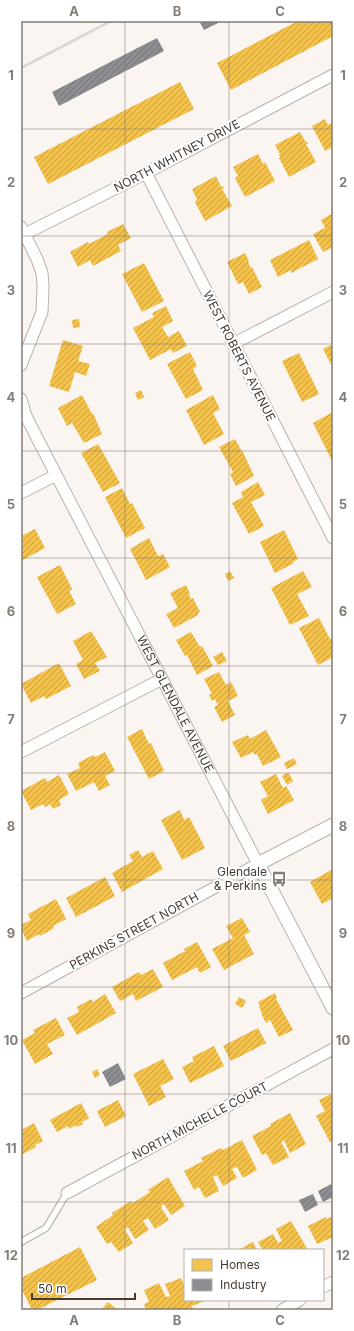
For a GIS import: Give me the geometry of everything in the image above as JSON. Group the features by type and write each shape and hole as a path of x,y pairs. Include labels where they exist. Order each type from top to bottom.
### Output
{"street":[{"name":"NORTH WHITNEY DRIVE","path":"22,232 146,173 333,75"},
{"name":"WEST ROBERTS AVENUE","path":"146,173 333,538"},
{"path":"21,365 42,312 43,297 42,273 37,259 22,232"},
{"path":"234,344 333,292"},
{"name":"WEST GLENDALE AVENUE","path":"21,399 26,416 56,475 333,1008"},
{"path":"21,493 56,475"},
{"path":"21,752 162,679"},
{"name":"PERKINS STREET NORTH","path":"21,993 258,864 333,825"},
{"name":"NORTH MICHELLE COURT","path":"67,1193 333,1049"},
{"path":"324,1286 333,1282"},
{"path":"282,1310 298,1304"}],"lane":[{"path":"21,1242 46,1228 67,1193"}],"building: Homes":[{"path":"298,21 333,21 333,36 231,90 217,63"},
{"path":"180,82 194,109 48,184 34,157"},
{"path":"325,119 328,125 333,123 333,147 325,151 312,126"},
{"path":"300,132 308,144 306,144 316,162 289,177 279,158 280,154 275,145"},
{"path":"258,154 263,164 265,162 275,181 245,197 235,178 238,176 233,167"},
{"path":"216,176 221,187 223,186 224,188 222,189 232,206 205,221 195,202 197,199 192,189"},
{"path":"333,213 333,247 323,252 313,234 325,228 321,220"},
{"path":"123,224 131,238 118,245 121,251 93,266 90,260 78,267 70,252 88,242 89,244 108,234 107,232"},
{"path":"309,240 318,259 291,273 291,270 278,277 270,260"},
{"path":"245,253 251,268 252,267 262,287 249,294 243,282 238,284 227,262"},
{"path":"144,263 164,301 142,312 122,274"},
{"path":"166,306 173,321 162,327 168,337 179,331 187,346 173,353 171,349 150,360 133,328 154,317 152,313"},
{"path":"79,319 80,327 73,328 72,320"},
{"path":"63,340 83,346 78,361 90,364 86,376 75,372 69,392 49,386"},
{"path":"333,344 333,368 323,349"},
{"path":"190,352 197,366 193,369 203,390 186,399 167,364"},
{"path":"299,353 319,394 302,402 282,361"},
{"path":"141,390 144,397 138,400 135,393"},
{"path":"82,395 92,414 93,413 102,434 84,443 72,423 67,426 58,408"},
{"path":"213,395 220,409 213,413 224,434 204,445 186,410"},
{"path":"331,413 333,418 333,463 313,423"},
{"path":"235,439 242,450 254,476 236,486 230,474 233,472 219,447"},
{"path":"98,444 120,483 103,492 81,453"},
{"path":"258,482 265,495 251,502 264,526 249,534 232,503 243,497 241,492"},
{"path":"122,488 145,528 126,538 105,497"},
{"path":"35,529 45,548 21,561 21,536"},
{"path":"284,530 298,559 293,562 294,563 275,573 260,542"},
{"path":"149,538 158,556 163,554 170,567 146,580 130,549"},
{"path":"60,565 72,589 69,591 76,604 57,614 37,577"},
{"path":"230,571 234,578 228,581 225,574"},
{"path":"303,571 312,587 297,594 309,616 290,625 271,588"},
{"path":"186,585 191,599 193,598 200,612 198,615 174,628 166,614 178,608 170,593"},
{"path":"319,618 330,639 333,638 333,657 318,665 299,628"},
{"path":"91,631 107,657 95,663 100,671 84,679 76,664 83,660 73,641"},
{"path":"191,632 200,647 202,646 213,666 197,675 187,655 185,656 176,640"},
{"path":"222,652 227,661 218,665 213,657"},
{"path":"59,663 71,686 46,699 44,696 31,703 21,684"},
{"path":"219,672 226,685 231,682 238,696 228,701 235,715 222,722 214,707 218,705 215,699 212,701 209,695 212,694 204,679"},
{"path":"142,729 149,744 151,743 164,771 149,779 127,737"},
{"path":"266,730 281,757 263,766 257,754 255,755 253,752 241,758 232,742 248,735 250,739"},
{"path":"105,752 115,771 105,776 110,785 99,791 94,782 76,791 67,774 80,768 78,763 93,755 95,757"},
{"path":"294,758 297,764 287,769 284,763"},
{"path":"289,773 293,781 287,785 282,776"},
{"path":"276,774 283,788 286,786 294,800 268,814 261,800 268,796 260,782"},
{"path":"59,775 69,794 59,800 61,805 53,809 50,804 45,807 43,804 31,810 21,791 45,778 47,782"},
{"path":"180,810 184,820 189,817 205,848 182,860 161,820"},
{"path":"138,850 142,857 153,851 163,869 122,892 112,873 133,861 129,855"},
{"path":"333,869 333,898 322,904 310,882"},
{"path":"105,877 115,896 76,917 66,898"},
{"path":"56,899 66,919 53,926 54,928 40,936 39,934 27,941 21,929 21,925 31,920 28,914"},
{"path":"242,918 250,932 244,935 254,954 224,970 212,949 233,938 226,926"},
{"path":"197,942 211,967 200,973 197,967 172,980 163,963 185,951 184,949"},
{"path":"153,969 163,987 136,1001 133,994 120,1001 112,987 139,972 141,975"},
{"path":"275,993 276,999 293,1030 279,1037 270,1020 266,1023 258,1002"},
{"path":"105,994 116,1013 77,1035 67,1018 79,1012 77,1007 91,999 93,1002"},
{"path":"239,997 246,1001 242,1008 235,1004"},
{"path":"56,1018 65,1035 47,1044 53,1054 35,1064 22,1040 35,1033 33,1030"},
{"path":"258,1028 266,1043 231,1061 223,1046"},
{"path":"214,1046 224,1066 190,1083 182,1067 194,1061 192,1057"},
{"path":"163,1059 174,1079 160,1086 166,1097 149,1106 133,1074"},
{"path":"97,1069 100,1075 95,1078 92,1072"},
{"path":"333,1093 333,1141 330,1142 316,1116 325,1111 319,1100"},
{"path":"118,1100 126,1116 105,1127 97,1111"},
{"path":"81,1103 89,1118 77,1127 76,1125 69,1129 68,1126 57,1132 50,1120"},
{"path":"290,1113 306,1144 290,1153 284,1140 281,1142 289,1157 273,1165 266,1153 262,1155 252,1136 271,1126 270,1124"},
{"path":"34,1123 43,1141 35,1145 36,1147 21,1155 21,1130"},
{"path":"242,1140 257,1170 243,1178 237,1167 232,1169 237,1178 223,1186 217,1175 213,1177 219,1191 205,1198 199,1187 194,1190 184,1171 203,1161 201,1158 221,1148 223,1150"},
{"path":"168,1177 185,1206 171,1215 164,1204 161,1206 169,1220 155,1229 148,1218 143,1221 149,1230 135,1239 128,1227 125,1230 133,1243 119,1252 111,1242 107,1244 96,1227 113,1215 112,1213 131,1201 133,1203 150,1192 148,1190"},
{"path":"333,1216 333,1237 317,1244 308,1226 326,1217 327,1219"},
{"path":"291,1221 307,1249 262,1249 258,1242 273,1234 278,1243 282,1241 276,1229"},
{"path":"253,1242 256,1249 240,1249"},
{"path":"80,1247 97,1280 37,1310 32,1310 21,1288 21,1278"},
{"path":"181,1278 184,1285 184,1301 204,1301 192,1306 193,1309 190,1310 146,1310 144,1304 149,1302 144,1290 159,1283 166,1297 170,1296 165,1284"},
{"path":"108,1302 118,1310 101,1310"}],"building: Industry":[{"path":"199,21 222,21 204,30"},
{"path":"157,38 164,51 59,106 52,92"},
{"path":"118,1063 126,1079 110,1087 102,1072"},
{"path":"331,1184 333,1188 333,1197 323,1202 318,1191"},
{"path":"313,1194 318,1205 305,1212 299,1200"}],"railway":[{"path":"21,68 111,21"}],"place":[{"name":"Glendale & Perkins","path":"279,879"}]}
